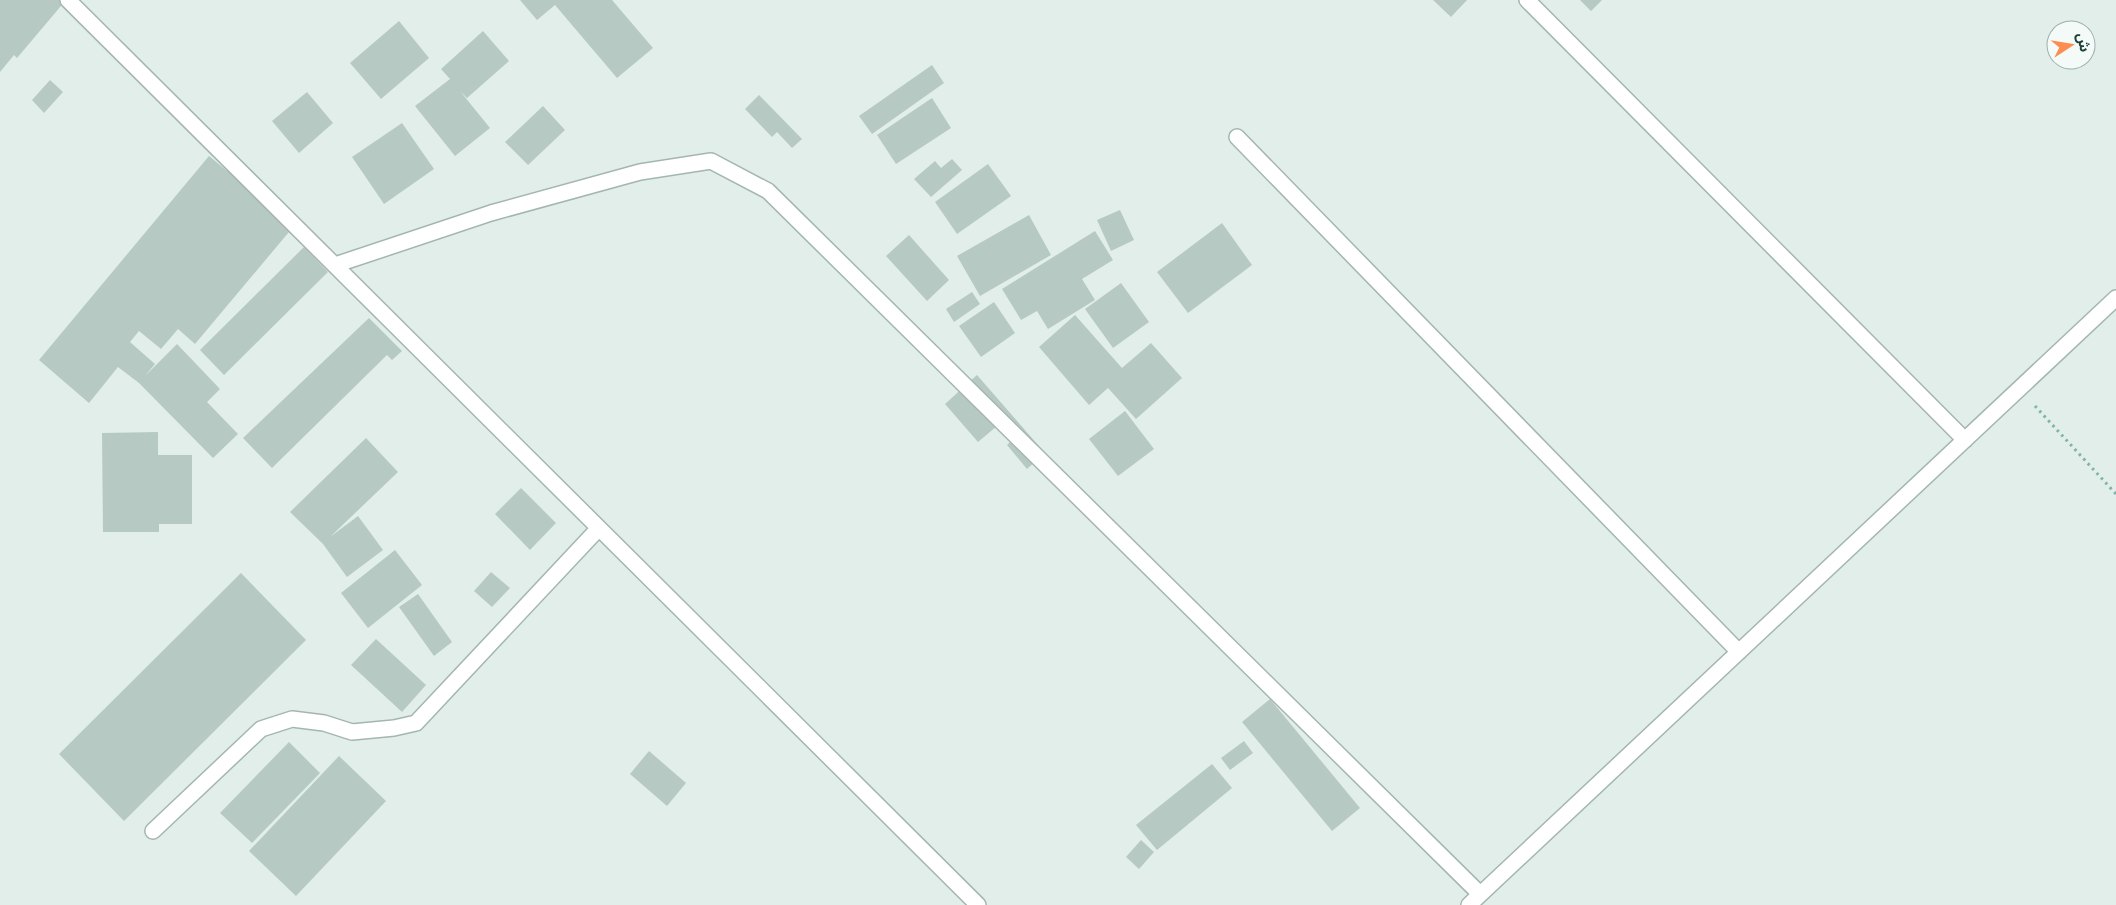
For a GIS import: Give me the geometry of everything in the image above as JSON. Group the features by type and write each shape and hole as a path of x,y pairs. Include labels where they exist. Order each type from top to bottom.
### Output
{"street":[{"path":"68,0 978,905"},
{"path":"1527,0 1965,440"},
{"path":"1237,137 1738,652"},
{"path":"335,265 491,213 640,172 711,161 768,191 1480,894"},
{"path":"1469,905 2116,298"},
{"path":"153,831 261,729 292,719 324,722 352,732 394,728 416,723 599,528"}],"path":[{"path":"2019,389 2116,494"}],"building":[{"path":"0,0 66,0 17,58 14,55 0,72"},
{"path":"520,0 612,0 653,48 617,78 555,5 537,20"},
{"path":"1433,0 1467,0 1451,17"},
{"path":"1580,0 1602,0 1591,11"},
{"path":"399,21 429,58 381,99 350,63"},
{"path":"483,31 509,61 467,98 460,91 490,128 455,156 415,106 450,79 441,69"},
{"path":"932,65 944,83 872,134 859,116"},
{"path":"50,80 63,92 44,113 32,100"},
{"path":"307,92 333,123 299,153 272,121"},
{"path":"759,95 802,139 792,148 777,132 772,137 745,109"},
{"path":"932,98 951,128 896,164 877,135"},
{"path":"543,106 565,130 528,165 505,142"},
{"path":"402,123 434,169 384,204 352,157"},
{"path":"209,156 294,226 195,344 178,329 161,349 139,331 130,342 155,364 145,376 177,344 220,389 207,402 238,434 213,458 139,383 118,367 89,403 39,360"},
{"path":"952,159 962,170 931,197 914,179 935,161 941,168"},
{"path":"988,164 1011,196 957,234 935,202"},
{"path":"1120,210 1134,240 1111,251 1097,220"},
{"path":"1029,215 1051,255 980,296 957,256"},
{"path":"1222,223 1252,265 1188,313 1157,272"},
{"path":"1095,231 1113,260 1082,279 1095,300 1048,329 1037,311 1021,320 1002,289"},
{"path":"909,235 949,280 927,301 886,256"},
{"path":"304,247 328,272 224,375 200,350"},
{"path":"1121,283 1149,322 1113,348 1085,309"},
{"path":"972,292 980,304 954,322 946,309"},
{"path":"994,302 1015,333 981,357 959,326"},
{"path":"1075,315 1122,368 1151,343 1182,378 1136,419 1108,388 1089,405 1039,347"},
{"path":"369,318 402,351 392,360 387,355 272,468 243,438"},
{"path":"977,375 1045,453 1027,469 1007,445 1011,441 997,426 978,442 945,404"},
{"path":"1125,411 1154,449 1118,476 1089,439"},
{"path":"158,432 158,455 192,455 192,524 159,524 159,532 103,532 102,433"},
{"path":"366,438 398,472 330,537 358,516 383,550 347,577 323,544 290,512"},
{"path":"521,488 556,523 530,550 495,514"},
{"path":"395,550 422,585 368,628 341,593"},
{"path":"491,572 510,588 492,607 474,591"},
{"path":"241,573 306,640 124,821 59,754"},
{"path":"418,594 452,642 434,656 399,607"},
{"path":"376,639 426,685 402,712 351,665"},
{"path":"1270,699 1360,808 1332,831 1242,722"},
{"path":"1244,741 1253,753 1230,770 1221,758"},
{"path":"289,742 320,773 252,843 220,813"},
{"path":"649,751 686,783 667,806 630,774"},
{"path":"339,756 386,801 296,896 249,851"},
{"path":"1212,764 1232,788 1157,850 1136,825"},
{"path":"1141,840 1154,852 1139,869 1126,857"}]}
